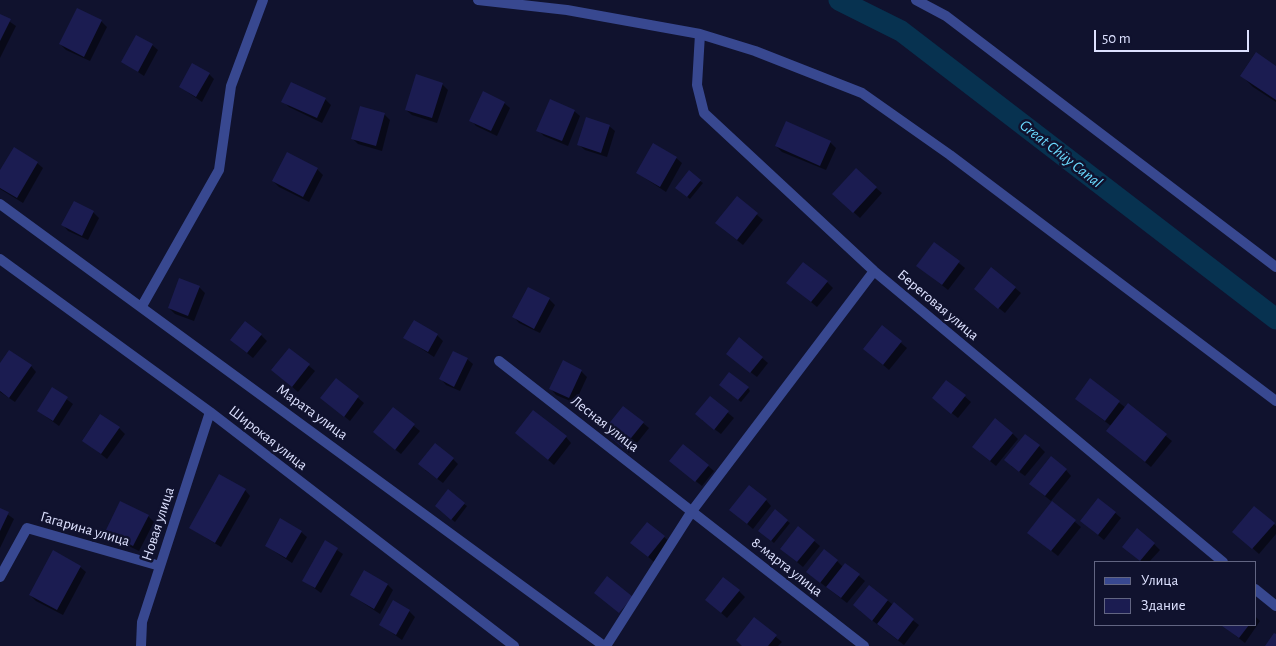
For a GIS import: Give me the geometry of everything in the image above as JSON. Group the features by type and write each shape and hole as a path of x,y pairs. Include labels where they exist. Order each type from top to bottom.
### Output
{"street":[{"path":"478,0 567,10 700,34 755,51 862,93 966,166 1276,401"},
{"path":"916,0 946,16 1276,267"},
{"path":"142,306 219,170 230,86 263,3"},
{"name":"Береговая улица","path":"700,34 697,85 704,113 874,271 1222,561"},
{"name":"Марата улица","path":"0,204 605,646"},
{"name":"Широкая улица","path":"0,259 210,412 514,646"},
{"path":"605,646 692,511 874,271"},
{"name":"Лесная улица","path":"499,361 692,511"},
{"name":"Новая улица","path":"141,646 142,622 210,412"},
{"name":"8-марта улица","path":"692,511 864,646"},
{"name":"Гагарина улица","path":"0,577 27,528 160,566"},
{"path":"1256,590 1276,606"}],"building":[{"path":"77,8 102,20 84,57 59,44"},
{"path":"0,14 11,19 0,41"},
{"path":"136,35 153,44 138,72 121,62"},
{"path":"1256,52 1276,66 1276,100 1240,76"},
{"path":"192,63 210,73 196,97 179,87"},
{"path":"416,74 443,83 432,118 405,110"},
{"path":"291,82 326,98 317,118 281,102"},
{"path":"483,91 505,102 491,131 469,121"},
{"path":"550,99 575,110 562,141 536,131"},
{"path":"360,106 385,113 376,146 351,139"},
{"path":"586,117 610,125 601,153 577,145"},
{"path":"786,121 831,141 820,166 775,146"},
{"path":"653,143 677,157 660,187 636,173"},
{"path":"14,147 38,162 17,198 0,188 0,170"},
{"path":"287,152 318,168 303,197 272,181"},
{"path":"856,168 877,187 853,213 832,194"},
{"path":"689,170 701,180 687,197 675,188"},
{"path":"737,196 758,213 737,240 715,223"},
{"path":"74,201 94,211 82,236 61,225"},
{"path":"934,242 960,261 942,285 916,266"},
{"path":"803,262 828,281 811,302 786,283"},
{"path":"991,267 1016,287 998,309 974,289"},
{"path":"179,278 200,286 188,316 168,308"},
{"path":"528,287 550,298 534,329 512,317"},
{"path":"414,320 438,334 428,352 403,338"},
{"path":"245,321 262,334 247,353 230,340"},
{"path":"882,325 902,341 883,365 863,349"},
{"path":"739,337 763,357 750,373 726,354"},
{"path":"289,348 310,364 292,387 271,370"},
{"path":"9,350 32,365 9,398 0,391 0,363"},
{"path":"453,351 468,358 454,387 439,379"},
{"path":"563,360 582,370 569,398 549,389"},
{"path":"729,372 749,387 738,400 719,385"},
{"path":"336,378 359,396 344,417 320,398"},
{"path":"1090,378 1120,401 1105,421 1075,399"},
{"path":"946,380 966,395 951,414 932,398"},
{"path":"52,387 68,397 53,421 37,411"},
{"path":"710,396 729,411 714,430 695,414"},
{"path":"1128,403 1167,434 1145,462 1106,431"},
{"path":"623,406 644,422 623,448 603,431"},
{"path":"393,407 415,424 395,450 373,432"},
{"path":"533,410 567,436 548,460 515,433"},
{"path":"100,414 120,427 101,454 82,441"},
{"path":"995,418 1013,433 990,461 972,447"},
{"path":"1025,434 1040,445 1019,472 1004,460"},
{"path":"435,443 454,458 437,479 418,464"},
{"path":"683,444 709,465 695,482 669,461"},
{"path":"1051,456 1067,469 1045,496 1029,484"},
{"path":"219,474 246,489 215,543 189,528"},
{"path":"749,485 767,499 747,524 729,510"},
{"path":"448,489 465,503 451,520 435,506"},
{"path":"1098,498 1116,512 1098,535 1080,521"},
{"path":"120,501 149,515 133,546 105,532"},
{"path":"1052,501 1076,520 1051,551 1027,533"},
{"path":"1254,506 1275,523 1252,549 1232,532"},
{"path":"0,508 9,512 0,531"},
{"path":"775,509 788,520 771,541 758,531"},
{"path":"280,518 302,531 286,558 265,546"},
{"path":"647,522 665,536 648,557 630,543"},
{"path":"798,526 815,540 797,562 780,549"},
{"path":"1137,528 1155,543 1140,561 1122,547"},
{"path":"325,540 338,548 315,588 302,581"},
{"path":"824,549 838,560 820,583 806,572"},
{"path":"53,550 81,566 57,610 29,595"},
{"path":"845,563 860,574 841,598 826,587"},
{"path":"364,570 388,584 374,609 350,595"},
{"path":"607,576 633,597 619,613 594,593"},
{"path":"723,577 740,590 721,613 705,600"},
{"path":"869,585 888,600 872,621 853,605"},
{"path":"393,600 410,610 396,635 379,625"},
{"path":"894,602 914,619 898,640 877,624"},
{"path":"754,617 777,635 768,646 742,646 736,640"},
{"path":"1222,626 1248,626 1239,638"},
{"path":"1274,633 1276,634 1276,646 1265,646"}],"waterway":[{"name":"Great Chüy Canal","path":"839,0 901,31 1276,319"}]}
